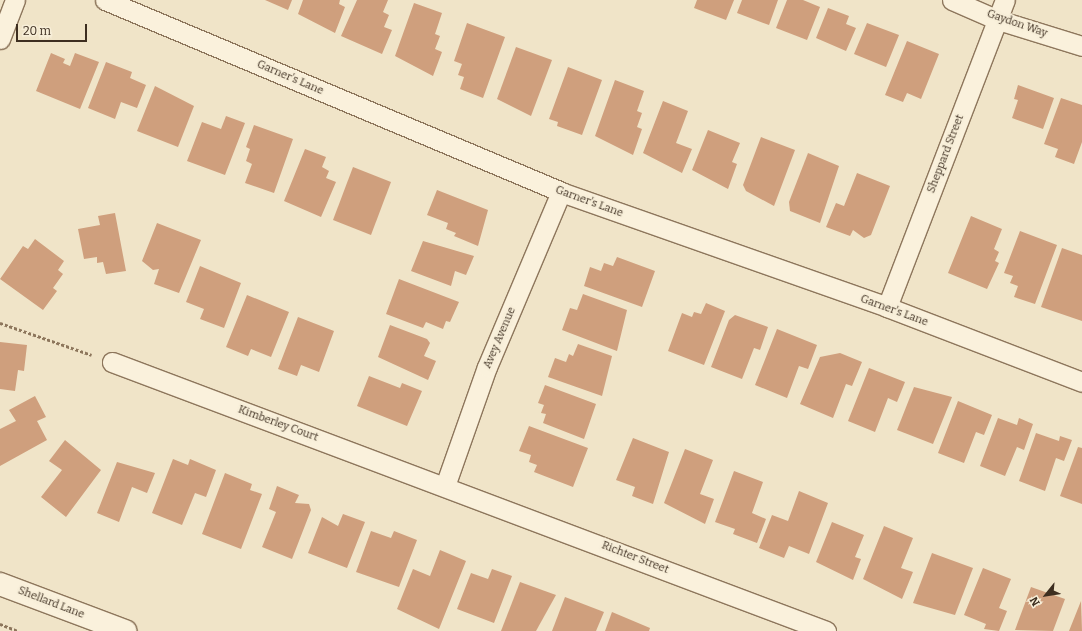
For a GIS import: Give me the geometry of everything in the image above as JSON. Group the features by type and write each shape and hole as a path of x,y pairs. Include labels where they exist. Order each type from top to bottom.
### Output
{"main road":[{"name":"Shellard Lane","path":"0,584 125,631"}],"street":[{"path":"0,39 15,0"},
{"name":"Garner's Lane","path":"105,0 561,192 887,307 1082,382"},
{"name":"Gaydon Way","path":"952,0 998,20 1082,46"},
{"name":"Sheppard Street","path":"887,307 998,20 1004,0"},
{"name":"Avey Avenue","path":"445,486 487,367 561,192"},
{"name":"Kimberley Court","path":"112,362 445,486"},
{"name":"Richter Street","path":"445,486 826,631"}],"path":[{"path":"0,323 112,362"},
{"path":"0,624 18,631"}],"building":[{"path":"265,0 292,0 288,10"},
{"path":"303,0 340,0 339,4 345,7 335,33 298,14"},
{"path":"357,0 388,0 383,12 389,15 384,27 392,30 382,54 341,36"},
{"path":"697,0 734,0 726,20 694,8"},
{"path":"742,0 778,0 769,25 737,13"},
{"path":"787,0 803,0 820,7 807,40 776,28"},
{"path":"414,3 442,13 435,34 440,36 435,49 442,52 433,76 395,56"},
{"path":"828,8 849,16 846,24 856,28 846,51 816,38"},
{"path":"467,23 505,37 483,98 460,89 464,77 458,75 462,64 454,61"},
{"path":"867,23 899,35 886,67 854,54"},
{"path":"907,41 939,54 921,99 907,93 903,102 885,95"},
{"path":"516,47 552,60 531,116 497,99"},
{"path":"51,53 65,59 63,63 70,66 75,53 99,62 80,109 36,91"},
{"path":"106,62 132,72 130,78 146,85 137,108 121,102 115,119 88,108"},
{"path":"568,67 602,80 582,135 557,126 558,122 549,119"},
{"path":"615,80 644,91 637,111 642,113 637,127 642,129 633,155 595,136"},
{"path":"1018,85 1054,98 1043,129 1012,118 1018,100 1014,99"},
{"path":"155,86 194,106 178,147 137,131"},
{"path":"1061,98 1082,105 1082,142 1074,164 1055,157 1058,149 1044,144"},
{"path":"663,101 688,111 676,143 692,149 682,173 643,153"},
{"path":"226,116 245,123 225,175 187,161 202,122 221,129"},
{"path":"254,125 293,139 274,193 245,183 252,164 246,161 250,149 246,147"},
{"path":"708,130 740,143 732,162 737,164 728,189 692,170"},
{"path":"761,137 795,150 774,206 746,191 743,185"},
{"path":"305,149 326,157 322,167 329,171 326,178 336,182 321,217 284,201"},
{"path":"808,153 839,166 820,223 790,211 789,202"},
{"path":"353,167 391,182 371,235 333,220"},
{"path":"857,173 890,186 871,235 864,238 853,230 850,236 826,227 836,203 844,206"},
{"path":"437,190 488,210 478,246 454,236 456,233 446,229 448,223 427,215"},
{"path":"115,213 126,271 106,274 103,262 97,263 97,257 84,259 78,229 100,225 98,216"},
{"path":"971,216 1002,229 994,249 999,252 995,261 999,263 987,289 948,273"},
{"path":"157,223 201,240 179,293 154,284 159,269 153,270 142,261"},
{"path":"1020,231 1057,245 1035,304 1014,297 1018,286 1010,283 1013,276 1004,273"},
{"path":"35,239 64,261 58,270 63,274 53,288 57,291 43,310 0,279 23,246 28,249"},
{"path":"423,241 474,256 466,275 455,271 451,286 411,271"},
{"path":"1062,248 1082,255 1082,321 1041,307"},
{"path":"617,257 655,271 642,307 584,286 590,267 601,271 604,263 613,266"},
{"path":"200,266 241,283 224,328 200,319 204,309 186,302"},
{"path":"399,279 459,302 450,322 446,321 443,329 426,322 423,328 386,314"},
{"path":"583,294 627,310 617,351 562,330 570,308 577,310"},
{"path":"247,295 289,312 271,357 251,349 248,356 226,347"},
{"path":"706,303 725,311 704,365 668,351 682,313 692,317 694,312 701,314"},
{"path":"735,315 768,327 760,350 754,348 742,379 711,367 729,320"},
{"path":"298,317 334,331 319,372 301,365 297,376 278,369"},
{"path":"390,325 427,339 430,343 424,356 436,361 428,380 378,357"},
{"path":"777,329 817,345 808,369 799,366 787,398 755,385"},
{"path":"0,342 27,345 24,371 18,370 15,391 0,389"},
{"path":"578,344 612,356 602,396 548,377 555,358 566,362 569,354 573,356"},
{"path":"840,353 862,362 852,386 846,384 833,418 800,404 820,357"},
{"path":"869,368 905,382 897,402 888,398 875,432 848,421"},
{"path":"369,376 400,388 402,383 422,391 407,426 357,406"},
{"path":"545,385 596,404 584,439 543,423 546,414 541,413 544,405 538,403"},
{"path":"914,387 952,397 933,444 897,430"},
{"path":"35,396 46,417 37,421 47,440 0,466 0,429 16,421 9,410"},
{"path":"958,401 992,415 984,435 976,432 964,463 938,453"},
{"path":"998,418 1017,425 1019,418 1033,424 1024,450 1017,447 1005,476 980,466"},
{"path":"529,426 588,448 573,487 534,472 537,465 529,462 531,455 519,451"},
{"path":"1036,433 1059,441 1060,436 1072,440 1064,461 1056,458 1045,491 1019,481"},
{"path":"633,438 669,452 653,504 632,496 635,487 616,480"},
{"path":"65,440 101,470 66,517 41,497 62,470 49,461"},
{"path":"1078,447 1082,448 1082,504 1060,496"},
{"path":"685,449 713,460 700,494 714,499 705,524 664,503"},
{"path":"173,459 188,465 190,459 216,470 206,497 195,493 182,525 152,513"},
{"path":"117,462 155,473 147,493 132,487 119,522 97,513"},
{"path":"734,471 763,482 752,513 766,519 757,543 733,534 735,529 715,522"},
{"path":"225,473 252,484 250,490 262,494 241,549 202,534"},
{"path":"277,486 299,495 295,503 309,504 311,510 292,559 262,547 276,512 269,509"},
{"path":"799,491 828,503 809,554 789,546 784,558 759,548 772,515 788,521"},
{"path":"343,514 365,522 347,568 308,553 322,517 338,526"},
{"path":"832,522 864,535 855,557 861,559 853,580 816,562"},
{"path":"884,526 913,538 901,568 913,572 902,599 863,579"},
{"path":"371,531 391,538 394,531 417,540 399,587 356,572"},
{"path":"440,550 466,561 439,629 397,609 413,569 430,576"},
{"path":"932,553 973,568 955,615 913,603"},
{"path":"983,568 1011,579 999,608 1007,611 999,631 984,629 986,624 964,615"},
{"path":"492,569 512,576 494,623 457,609 471,573 488,579"},
{"path":"520,582 556,595 536,631 501,631"},
{"path":"1031,587 1065,599 1053,631 1015,630"},
{"path":"565,597 604,612 596,631 552,631"},
{"path":"1081,601 1082,631 1069,631"},
{"path":"612,612 650,628 649,631 605,631"}]}
